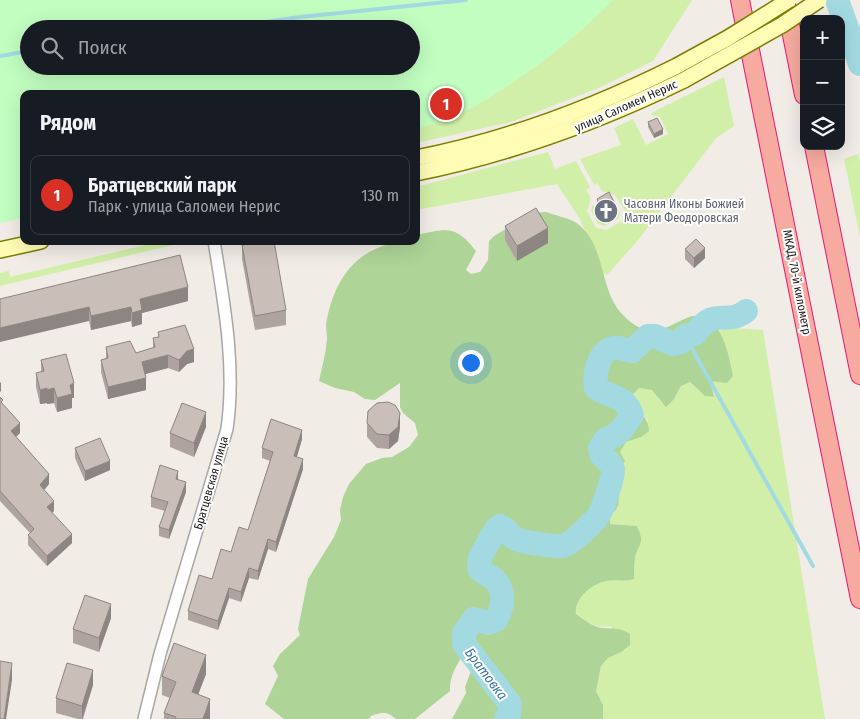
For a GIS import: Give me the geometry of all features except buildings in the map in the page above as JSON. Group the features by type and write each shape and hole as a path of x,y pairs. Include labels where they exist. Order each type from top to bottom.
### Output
{"highway":[{"name":"МКАД, 70-й километр","path":"740,0 860,599"},
{"path":"785,0 800,75"},
{"path":"815,150 860,375"}],"main road":[{"name":"улица Саломеи Нерис","path":"420,157 492,140 557,119 641,84 728,38 789,0"},
{"name":"улица Саломеи Нерис","path":"420,173 475,160 563,133 641,101 684,80 782,25 819,0"},
{"path":"0,250 23,245"}],"street":[{"name":"Братцевская улица","path":"144,719 160,654 227,428 232,395 227,326 215,245"}],"green space":[{"path":"0,0 613,0 560,48 521,77 481,103 444,121 420,128 420,90 20,90 20,219 0,223"},
{"path":"613,0 692,0 653,61 601,87 511,122 420,142 420,128 444,121 481,103 541,63"},
{"path":"724,77 734,126 716,138 638,240 607,275 603,273 580,219 557,184 420,209 420,186 548,152 555,169 576,161 590,187 586,190 591,198 587,211 596,228 606,230 622,221 625,211 615,195 602,191 597,183 594,185 580,159 621,145 614,128 633,119 646,145 668,134 660,117 651,113"},
{"path":"858,154 860,161 860,237 844,159"},
{"path":"607,196 613,198 620,212 619,218 605,226 598,224 591,211 593,204 603,221 616,214"},
{"path":"546,212 572,220 585,231 598,254 609,293 615,305 636,326 648,330 657,330 689,317 699,316 708,319 721,334 729,356 733,376 727,383 710,381 714,397 705,396 690,382 681,386 674,399 666,407 652,390 639,388 633,394 636,405 646,420 649,431 641,437 626,442 620,452 625,461 614,473 619,502 618,507 610,515 610,524 637,526 641,540 635,557 634,579 606,581 595,585 585,593 576,608 576,614 588,623 602,628 619,629 630,634 630,645 608,658 601,666 596,691 603,705 603,719 452,719 466,693 465,687 477,655 473,638 454,670 450,691 415,719 396,719 384,713 371,716 369,719 284,719 265,704 278,676 273,666 280,654 300,635 298,629 308,579 334,537 341,520 340,510 343,497 349,484 366,464 382,458 392,457 409,447 418,435 415,423 403,413 400,407 400,383 375,400 365,399 354,392 335,388 319,381 327,339 326,322 338,286 356,262 368,253 386,245 420,245 420,234 443,230 456,232 469,242 476,251 466,270 471,274 480,272 488,260 489,241 494,236 533,213"},
{"path":"146,245 173,245 0,286 0,273 9,271 10,277"},
{"path":"734,328 763,330 825,719 603,719 603,705 596,691 601,666 608,658 621,652 611,626 601,627 588,622 576,614 576,608 581,597 589,588 600,582 634,578 635,557 641,540 637,526 610,524 610,515 615,512 619,502 614,473 620,469 620,452 626,442 641,437 648,420 634,405 633,394 639,388 652,390 674,399 681,386 690,382 705,396 714,397 710,381 731,363 718,331"}],"waterway":[{"path":"279,20 466,0"},
{"path":"837,0 860,64"},
{"path":"0,56 20,53"},
{"name":"Братовка","path":"506,719 509,715 510,704 464,644 464,633 474,619 489,623 496,620 500,610 502,600 501,589 493,578 482,572 479,568 480,557 496,529 500,526 514,538 523,541 563,546 582,533 600,513 613,473 611,465 601,454 600,448 605,440 621,430 632,415 626,404 621,400 596,388 598,363 605,352 618,348 632,351 648,336 655,336 673,344 681,342 685,336 695,334 709,320 732,317 746,311"},
{"path":"685,336 813,566"}],"place":[{"name":"Братцевский парк","path":"446,104"},
{"name":"Часовня Иконы Божией Матери Феодоровская","path":"606,211"}]}
